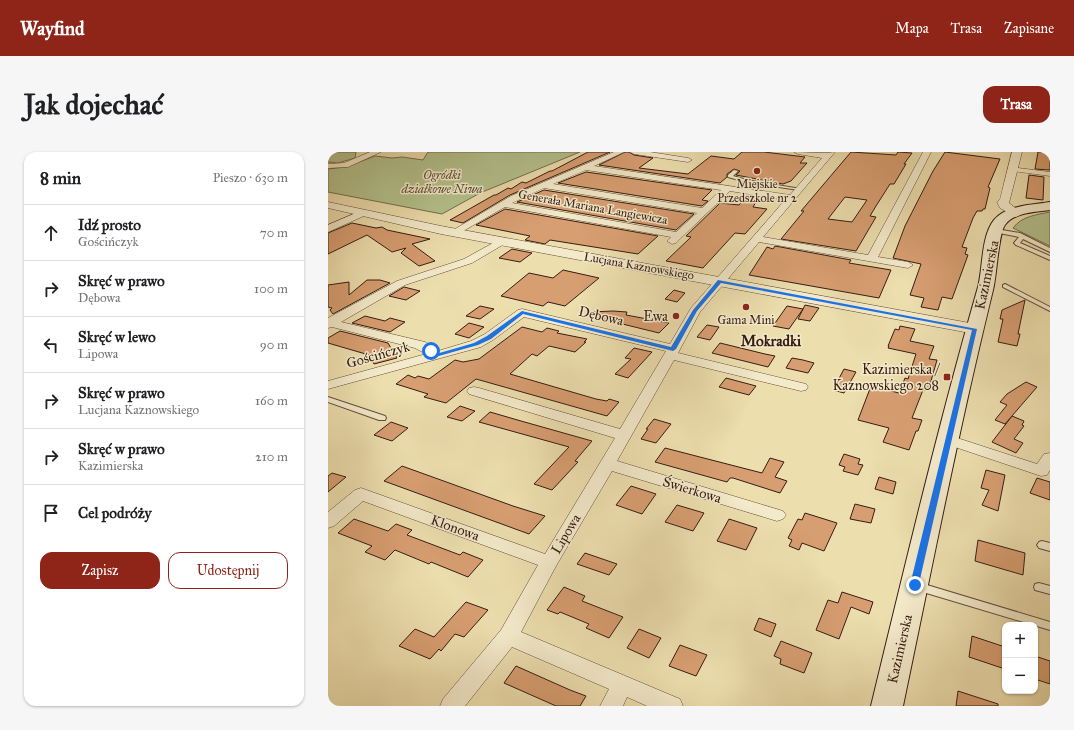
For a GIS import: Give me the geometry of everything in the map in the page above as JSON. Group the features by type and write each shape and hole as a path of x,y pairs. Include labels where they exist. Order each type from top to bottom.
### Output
{"main road":[{"path":"1021,212 1050,206"},
{"name":"Kazimierska","path":"887,706 948,440 989,277 996,231 1000,222 1005,218 1021,212"}],"street":[{"path":"328,166 345,165 377,152"},
{"path":"455,232 502,204 542,185 620,152"},
{"path":"634,152 688,160"},
{"path":"798,152 830,154"},
{"path":"872,258 927,152"},
{"path":"1017,152 1003,204 1021,212"},
{"name":"Lipowa","path":"450,706 508,636 549,562 608,464 623,435 695,311 830,154"},
{"path":"584,167 792,198"},
{"path":"1013,170 1050,174"},
{"path":"542,185 704,211"},
{"path":"670,243 728,188"},
{"name":"Generała Mariana Langiewicza","path":"502,204 679,235"},
{"name":"Lucjana Kaznowskiego","path":"328,205 363,214 455,232 975,329"},
{"path":"328,229 363,214"},
{"path":"756,240 908,265"},
{"path":"329,323 401,283 468,260 502,241"},
{"name":"Dębowa","path":"522,313 801,387"},
{"name":"Gościńczyk","path":"328,385 435,356 482,341 522,313"},
{"path":"329,323 420,346 431,351 435,356"},
{"path":"474,391 623,435"},
{"path":"948,440 1045,472 1050,458"},
{"name":"Świerkowa","path":"608,464 777,515"},
{"name":"Klonowa","path":"328,522 361,494 549,562"},
{"path":"508,636 622,686 672,706"},
{"path":"611,706 622,686"}],"lane":[{"path":"736,171 730,176 746,181 799,189"},
{"path":"996,231 1022,236 1050,250"},
{"path":"1022,236 1017,243 1018,244 1046,258 1050,258"},
{"path":"1005,286 1050,309"},
{"path":"328,399 382,418"},
{"path":"915,585 1050,626"},
{"path":"1039,587 1050,590"}],"green space":[{"path":"328,152 356,152 355,158 338,163 328,162"},
{"name":"Ogródki działkowe Niwa","path":"428,152 580,152 480,193 442,214 328,192 328,169 346,167 375,156 392,158 402,157 423,160"},
{"path":"1050,212 1050,246 1013,228 1025,218"}],"building":[{"path":"588,152 610,152 510,195 463,223 450,220 508,188 511,189 522,182 526,183"},
{"path":"625,152 653,158 639,168 688,174 711,156 734,159 742,152 764,152 805,157 800,163 807,163 791,181 783,184 736,175 740,171 734,169 727,174 727,177 720,183 599,165"},
{"path":"851,152 896,155 898,152 912,153 904,164 906,164 894,184 890,184 870,216 876,217 856,251 781,239 804,211 801,211","holes":["845,197 867,200 852,222 828,219"]},
{"path":"945,152 1000,159 988,187 990,188 985,209 982,211 977,211 962,247 967,248 965,254 968,255 952,299 942,297 938,310 921,307 924,298 910,295 921,264 893,258 905,226 933,171"},
{"path":"1038,152 1046,152 1046,154 1050,155 1050,170 1035,169"},
{"path":"586,172 712,190 702,200 708,201 702,206 558,183"},
{"path":"1029,175 1044,177 1043,200 1026,198"},
{"path":"544,190 694,214 676,230 517,202"},
{"path":"748,195 759,197 753,207 767,209 745,234 735,233 703,268 666,261 691,237 686,236 720,203 739,205"},
{"path":"505,209 658,236 638,254 550,240 545,244 525,240 530,236 476,225"},
{"path":"352,223 376,228 382,227 387,230 430,239 412,244 435,261 419,266 401,253 406,248 392,252 367,235 328,254 328,233"},
{"path":"775,246 851,260 849,263 891,270 879,298 749,275 767,247 773,249"},
{"path":"512,249 532,253 520,262 499,258"},
{"path":"563,270 599,278 565,306 548,302 543,306 501,296 529,273 553,278"},
{"path":"367,280 380,280 390,283 333,314 330,310 332,308 328,307 328,285 349,282 349,295"},
{"path":"404,287 420,291 406,300 389,296"},
{"path":"674,290 685,293 677,302 665,299"},
{"path":"1025,300 1017,346 998,342 1003,319 1000,319 1002,310"},
{"path":"805,305 819,308 810,321 798,319"},
{"path":"480,306 494,309 480,319 466,316"},
{"path":"787,306 803,309 789,329 773,326"},
{"path":"591,312 627,312 626,315 669,323 659,333 590,316"},
{"path":"365,316 385,321 390,318 405,322 390,332 352,323"},
{"path":"469,323 484,327 469,338 455,334"},
{"path":"707,325 719,327 710,340 697,337"},
{"path":"900,326 915,329 910,341 934,346 929,359 937,360 929,388 927,390 923,390 912,418 922,420 909,450 883,442 889,428 858,420 871,386 899,393 905,378 908,379 916,354 888,348 895,329 899,330"},
{"path":"522,327 542,332 547,328 559,331 557,333 587,339 584,342 586,342 575,352 549,346 537,356 532,354 510,374 596,399 607,401 609,399 619,402 607,416 476,379 446,403 424,397 428,394 396,384 408,375 415,378 418,376 429,379 455,360 463,362 479,359"},
{"path":"340,331 388,343 397,358 374,364 369,355 328,343 328,338"},
{"path":"720,343 775,356 768,367 712,353"},
{"path":"634,348 652,352 628,378 615,374 631,359 625,358"},
{"path":"792,358 814,363 808,373 786,368"},
{"path":"844,369 856,372 844,393 833,390"},
{"path":"726,378 756,386 749,395 719,387"},
{"path":"1026,382 1037,387 1005,424 995,420 1007,405 1000,402 1007,394"},
{"path":"460,406 475,411 462,421 447,417"},
{"path":"490,412 592,441 575,461 578,462 552,490 534,484 569,447 479,422"},
{"path":"1012,416 1024,421 1022,425 1024,426 1014,439 1023,443 1016,453 992,442"},
{"path":"654,419 671,424 656,443 641,439 648,429 646,429"},
{"path":"391,422 408,428 392,441 374,435"},
{"path":"665,448 762,473 770,458 784,462 775,477 787,481 780,493 733,478 730,478 727,482 655,462"},
{"path":"844,454 860,459 858,464 863,465 858,475 843,471 845,467 839,465"},
{"path":"402,466 545,516 529,534 384,481"},
{"path":"986,470 1005,475 998,511 982,505 989,490 981,488"},
{"path":"332,473 346,477 328,492 328,476"},
{"path":"879,477 896,482 893,494 875,489"},
{"path":"1037,478 1050,482 1050,500 1030,493"},
{"path":"631,486 656,494 642,514 616,505"},
{"path":"855,504 875,509 871,523 850,519"},
{"path":"677,505 704,513 693,531 665,522"},
{"path":"805,513 837,523 824,551 802,543 799,550 789,546 792,540 788,538 798,519 802,520"},
{"path":"354,519 388,531 396,524 412,530 407,535 460,555 463,552 483,560 468,577 431,562 429,564 395,550 385,560 365,552 372,546 338,533"},
{"path":"729,519 757,528 746,550 717,541"},
{"path":"978,540 1025,553 1023,575 975,561"},
{"path":"585,553 617,564 609,575 577,564"},
{"path":"564,587 585,596 582,601 623,617 609,638 586,628 589,624 560,612 558,614 547,610"},
{"path":"842,592 873,602 869,614 851,607 839,639 816,630 828,600 838,603"},
{"path":"466,602 488,610 464,637 455,634 441,651 439,649 430,659 399,646 415,629 434,637"},
{"path":"759,618 776,624 771,637 754,630"},
{"path":"639,629 661,638 649,658 627,648"},
{"path":"972,636 1002,646 1002,668 969,657"},
{"path":"781,641 812,653 804,673 780,664 781,659 774,656"},
{"path":"680,645 707,655 696,676 669,666"},
{"path":"1038,657 1050,661 1050,684 1038,680"},
{"path":"516,666 586,696 580,706 556,706 504,683"},
{"path":"958,691 998,704 998,706 956,706"}],"place":[{"name":"Miejskie Przedszkole nr 2","path":"757,171"},
{"name":"Gama Mini","path":"746,307"},
{"name":"Ewa","path":"676,316"},
{"name":"Kazimierska / Kaznowskiego 208","path":"947,377"}],"district":[{"name":"Mokradki","path":"771,341"}],"route":[{"path":"431,351 435,356 476,344 489,338 522,313 673,349 699,305 720,281 975,329 915,585"}]}
